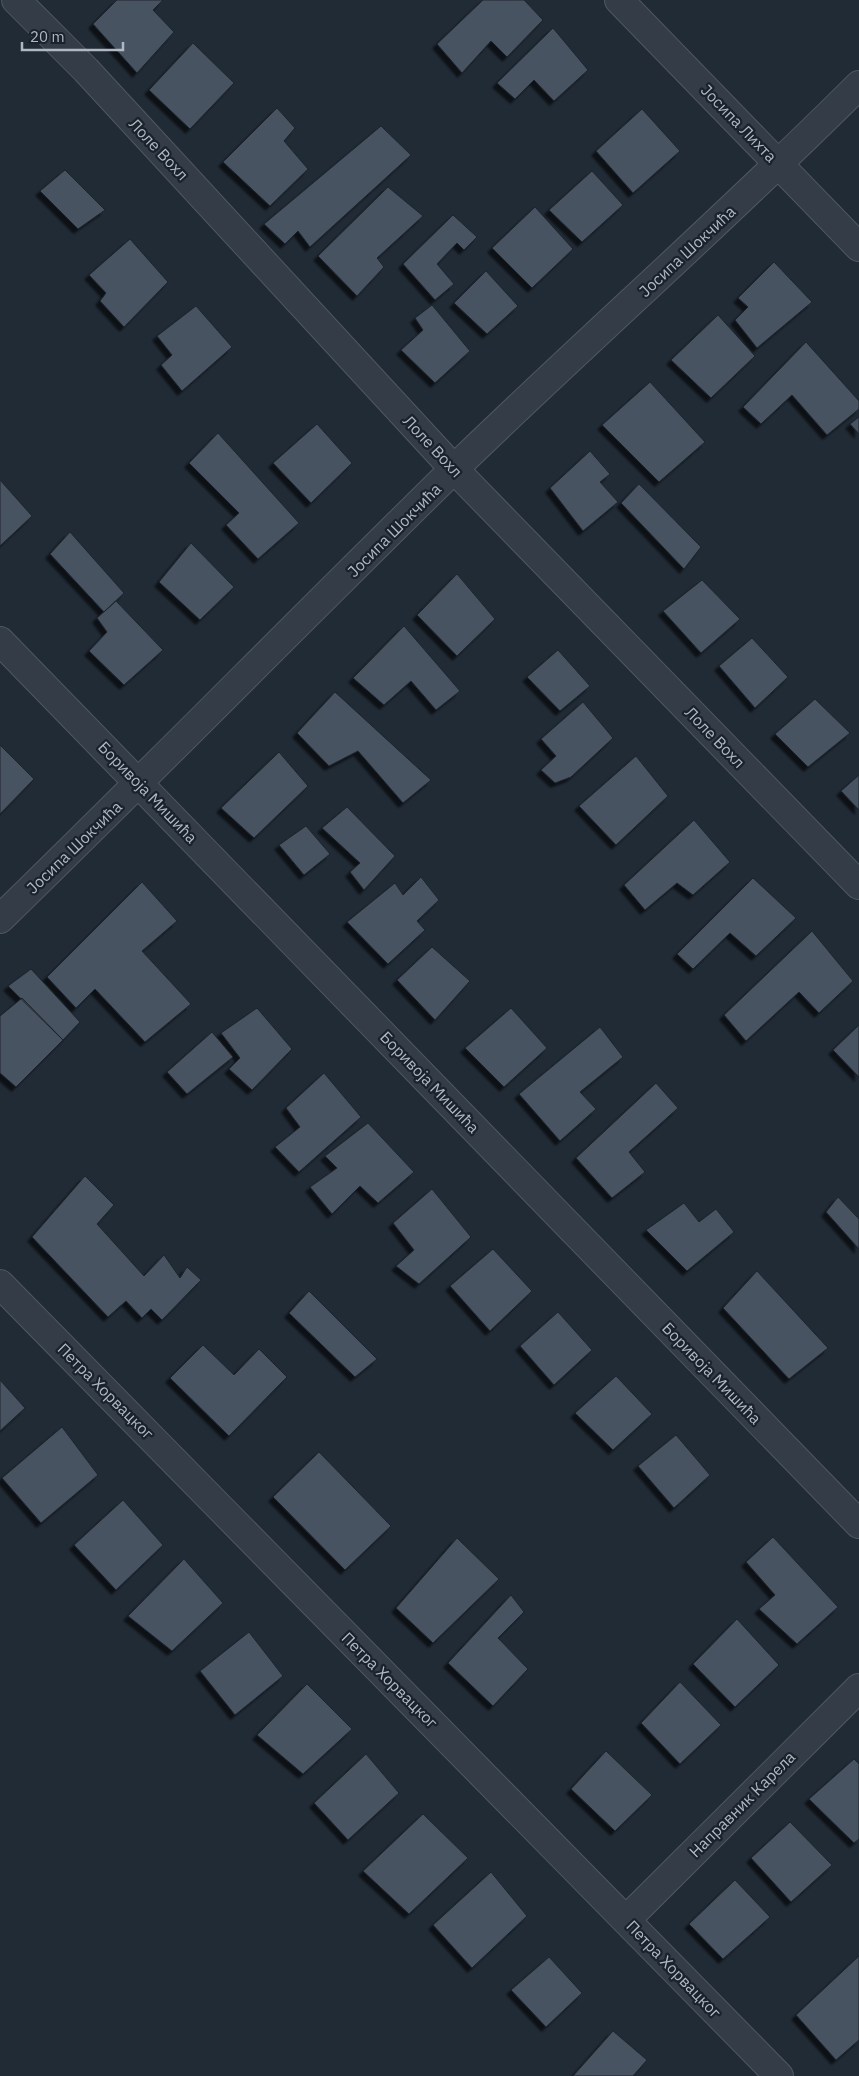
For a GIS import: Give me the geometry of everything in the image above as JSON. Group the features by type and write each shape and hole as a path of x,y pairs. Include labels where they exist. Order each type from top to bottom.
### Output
{"street":[{"name":"Лоле Вохл","path":"16,0 86,70 454,469 859,885"},
{"name":"Јосипа Лихта","path":"619,0 859,247"},
{"name":"Јосипа Шокчића","path":"0,919 140,783 454,469 779,165 859,85"},
{"name":"Боривоја Мишића","path":"0,641 859,1524"},
{"name":"Петра Хорвацког","path":"0,1284 779,2076"},
{"name":"Направник Карела","path":"626,1920 859,1688"}],"building":[{"path":"117,0 163,0 153,10 174,32 137,73 93,24"},
{"path":"483,0 524,0 543,20 507,57 491,41 462,73 437,44"},
{"path":"553,28 588,70 554,101 534,80 515,99 497,83"},
{"path":"193,43 234,83 190,129 149,90"},
{"path":"277,108 295,128 284,141 308,169 270,206 223,162"},
{"path":"642,109 680,151 633,193 596,151"},
{"path":"381,126 411,155 310,247 298,231 285,244 264,224"},
{"path":"65,170 105,210 78,229 40,191"},
{"path":"592,171 623,205 582,242 549,210"},
{"path":"388,187 423,216 377,258 384,267 357,296 318,256"},
{"path":"535,207 573,249 532,288 492,248"},
{"path":"453,215 477,237 464,250 457,243 437,264 454,284 435,300 403,264"},
{"path":"130,239 168,282 124,327 100,301 106,293 89,275"},
{"path":"774,262 812,302 757,348 735,320 748,307 738,298"},
{"path":"486,271 518,306 487,334 454,303"},
{"path":"432,305 470,351 435,383 401,350 423,330 415,318"},
{"path":"196,306 232,347 182,391 161,365 172,355 157,336"},
{"path":"718,315 755,356 711,398 671,360"},
{"path":"806,342 859,401 859,409 827,435 792,395 761,424 743,407"},
{"path":"650,382 705,442 659,482 602,425"},
{"path":"859,417 859,434 850,424"},
{"path":"317,424 352,463 311,503 273,463"},
{"path":"218,433 299,523 258,559 226,525 239,513 189,463"},
{"path":"590,451 610,474 600,482 618,502 583,531 550,488"},
{"path":"0,480 32,516 0,546"},
{"path":"639,484 701,547 684,569 621,503"},
{"path":"70,532 124,593 104,612 50,554"},
{"path":"191,543 234,587 200,620 159,582"},
{"path":"457,574 495,619 457,656 417,615"},
{"path":"702,580 740,619 701,653 663,611"},
{"path":"116,601 163,650 124,685 89,651 107,632 97,618"},
{"path":"404,626 460,691 436,710 411,681 384,705 353,678"},
{"path":"752,638 788,677 755,708 719,666"},
{"path":"558,650 590,686 560,711 527,677"},
{"path":"335,692 431,780 403,803 358,751 329,766 297,733"},
{"path":"815,699 850,733 808,767 775,734"},
{"path":"583,702 613,738 571,777 555,783 541,770 556,756 541,739"},
{"path":"0,745 34,779 0,814"},
{"path":"279,752 308,786 254,838 221,808"},
{"path":"636,756 668,796 616,845 579,806"},
{"path":"859,775 859,810 841,791"},
{"path":"347,807 395,856 364,890 350,872 360,863 322,828"},
{"path":"694,820 730,862 693,895 677,883 645,910 624,885"},
{"path":"306,826 330,854 304,875 279,845"},
{"path":"421,877 439,900 417,921 425,930 388,964 347,922 395,883 403,895"},
{"path":"753,878 796,918 756,956 730,933 693,969 677,954"},
{"path":"142,882 177,921 142,951 191,1004 145,1042 95,989 76,1008 47,977"},
{"path":"812,931 853,981 819,1013 799,992 746,1041 724,1015"},
{"path":"432,947 470,981 435,1020 397,980"},
{"path":"31,969 80,1022 63,1040 8,986"},
{"path":"22,998 63,1040 16,1087 0,1073 0,1016"},
{"path":"257,1008 292,1049 252,1090 229,1069 240,1058 221,1033"},
{"path":"511,1008 547,1048 504,1087 465,1048"},
{"path":"859,1025 859,1077 833,1050"},
{"path":"600,1027 623,1057 580,1092 596,1109 560,1141 519,1094"},
{"path":"212,1032 233,1057 187,1094 167,1072"},
{"path":"324,1073 361,1117 299,1172 275,1147 300,1127 286,1108"},
{"path":"656,1083 678,1108 629,1152 645,1172 612,1198 576,1158"},
{"path":"368,1123 414,1172 378,1203 360,1186 332,1214 310,1187 337,1168 325,1156"},
{"path":"85,1176 114,1205 97,1224 144,1276 164,1255 180,1278 187,1267 201,1280 162,1320 151,1309 142,1318 126,1301 108,1317 32,1237"},
{"path":"432,1189 471,1237 419,1284 396,1266 414,1250 393,1223"},
{"path":"838,1197 859,1219 859,1249 826,1212"},
{"path":"684,1203 699,1222 716,1209 734,1232 687,1271 646,1230"},
{"path":"493,1249 532,1291 490,1331 450,1286"},
{"path":"757,1271 828,1348 789,1379 723,1308"},
{"path":"309,1291 377,1359 355,1377 289,1313"},
{"path":"558,1312 592,1350 554,1385 520,1346"},
{"path":"203,1345 234,1375 259,1349 287,1377 229,1436 170,1378"},
{"path":"616,1376 652,1414 613,1450 575,1413"},
{"path":"0,1380 25,1408 0,1431"},
{"path":"62,1427 98,1475 41,1523 2,1478"},
{"path":"676,1435 710,1475 674,1508 638,1466"},
{"path":"319,1452 391,1526 345,1570 273,1497"},
{"path":"123,1500 163,1545 116,1590 74,1545"},
{"path":"773,1537 838,1607 797,1644 759,1609 775,1595 746,1562"},
{"path":"457,1538 499,1579 433,1643 396,1608"},
{"path":"184,1559 223,1603 172,1651 128,1616"},
{"path":"511,1595 524,1612 498,1638 528,1669 493,1706 448,1663"},
{"path":"737,1619 779,1665 735,1707 693,1664"},
{"path":"249,1632 283,1676 235,1715 200,1671"},
{"path":"680,1682 721,1725 680,1764 641,1723"},
{"path":"307,1684 352,1729 303,1774 257,1735"},
{"path":"606,1751 652,1795 615,1831 571,1789"},
{"path":"366,1754 399,1793 348,1840 314,1803"},
{"path":"854,1759 859,1764 859,1839 854,1843 809,1799"},
{"path":"423,1814 468,1858 409,1914 363,1871"},
{"path":"790,1822 832,1865 791,1902 751,1858"},
{"path":"491,1872 527,1916 472,1968 433,1925"},
{"path":"735,1880 770,1917 723,1959 689,1924"},
{"path":"859,1956 859,2040 836,2060 796,2015"},
{"path":"549,1957 582,1993 546,2027 511,1990"},
{"path":"613,2031 647,2060 633,2076 573,2076"}]}
